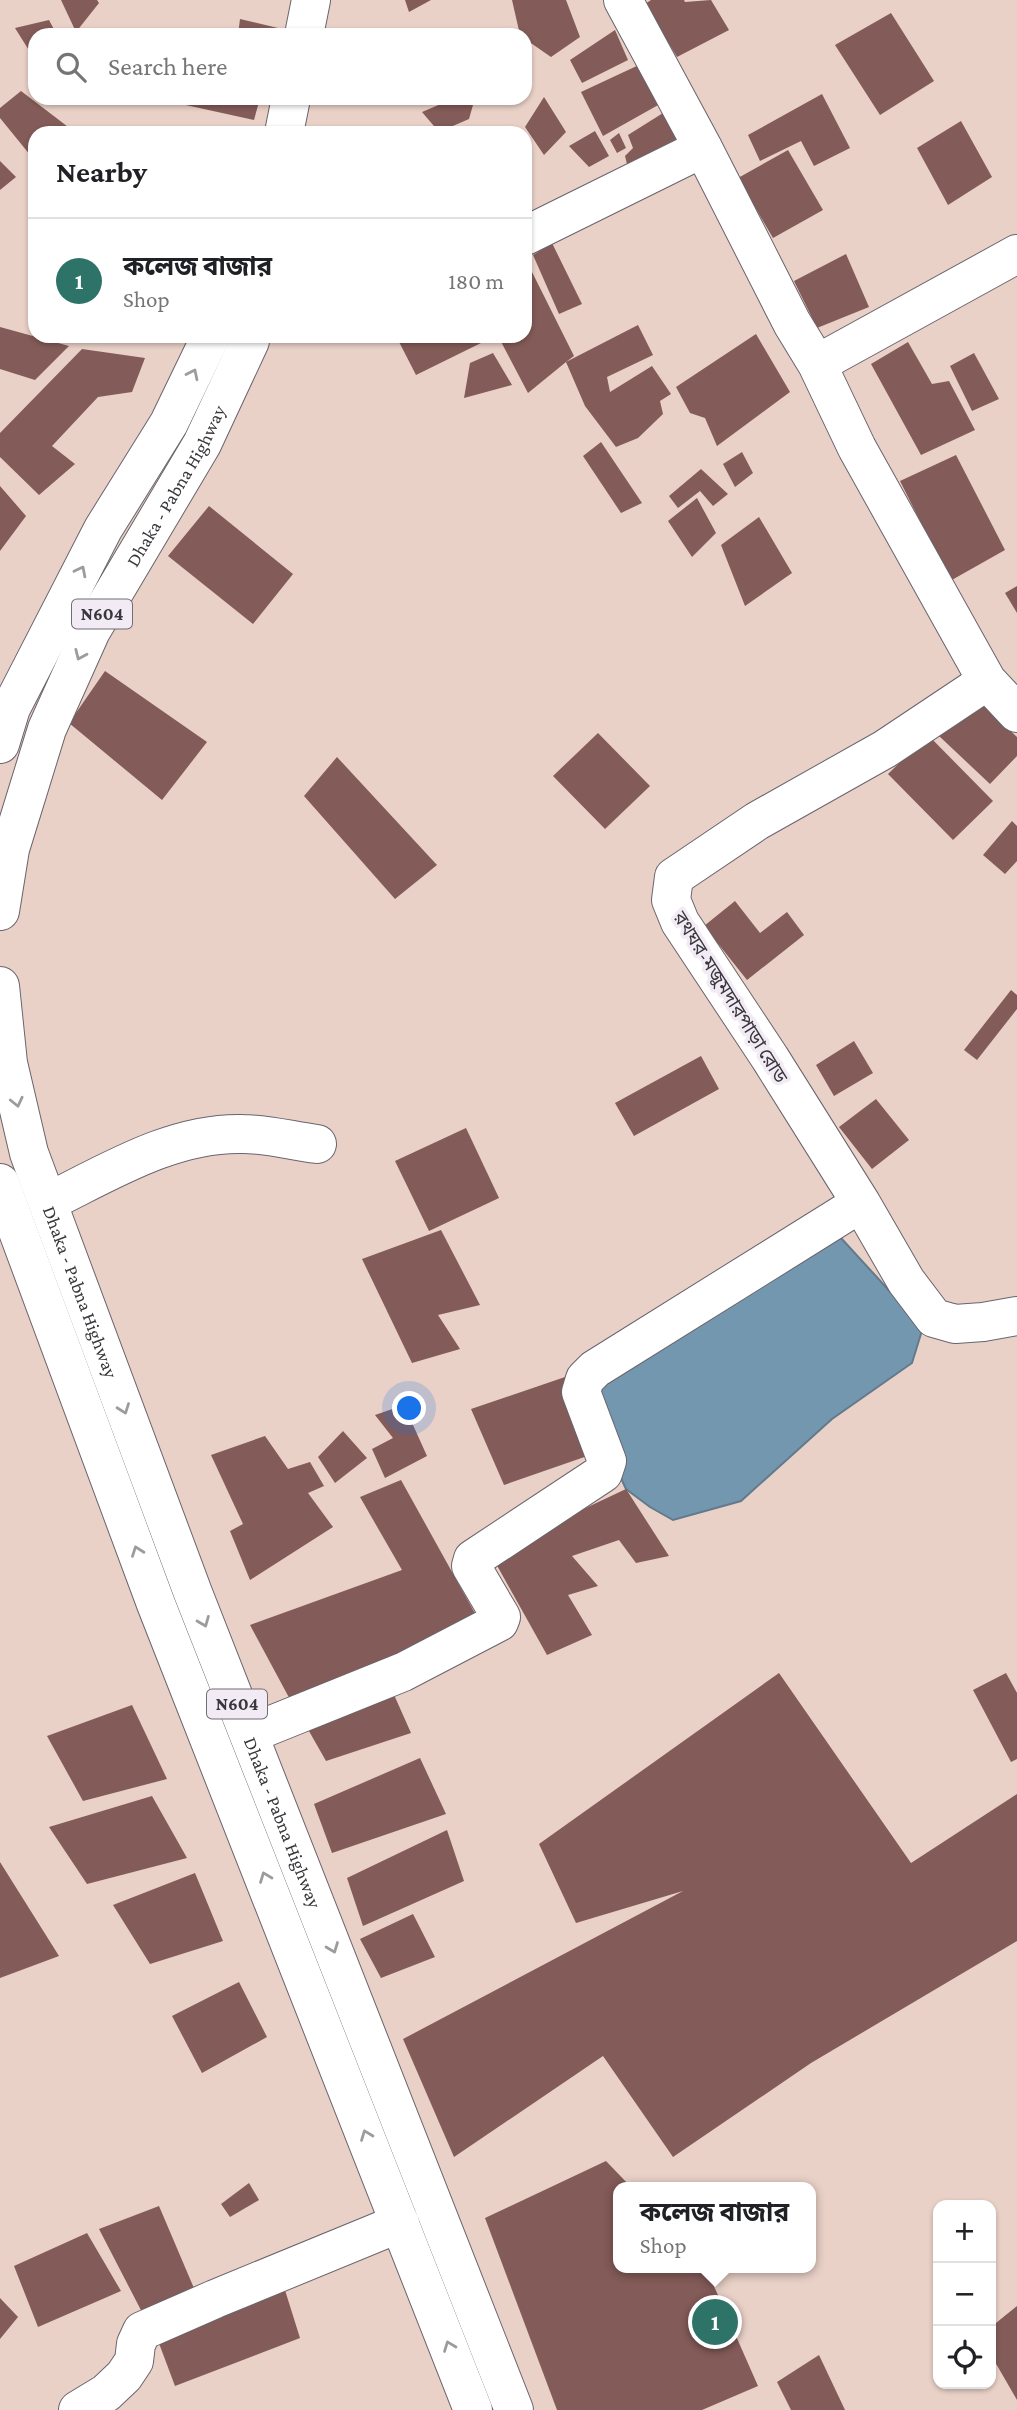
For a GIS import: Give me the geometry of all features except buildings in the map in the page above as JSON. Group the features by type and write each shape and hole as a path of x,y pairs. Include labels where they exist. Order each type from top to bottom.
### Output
{"main road":[{"path":"305,28 311,0"},
{"path":"623,0 704,148 792,323 817,364 857,448 987,681 1017,713"},
{"path":"285,126 290,105"},
{"path":"532,233 704,148"},
{"path":"817,364 1017,254"},
{"name":"Dhaka - Pabna Highway","path":"0,744 11,708 103,529 169,424 208,343"},
{"name":"Dhaka - Pabna Highway","path":"0,911 10,849 47,729 91,631 202,444 249,343"},
{"name":"রথঘর-মজুমদারপাড়া রোড","path":"987,681 885,749 757,821 674,877 671,900 680,922 770,1058 861,1203 906,1281 934,1318 955,1324 1017,1317"},
{"name":"Dhaka - Pabna Highway","path":"0,988 8,1063 29,1153 193,1593 514,2410"},
{"path":"48,1202 134,1160 184,1140 243,1134 317,1144"},
{"name":"Dhaka - Pabna Highway","path":"0,1183 156,1604 473,2410"},
{"path":"249,1734 403,1672 499,1622 501,1617 471,1566 473,1559 603,1473 607,1461 581,1392 585,1379 595,1369 861,1203"},
{"path":"78,2410 106,2393 124,2376 134,2361 136,2344 142,2331 400,2223"}],"shaded area":[{"path":"0,0 1017,0 1017,2410 0,2410"}],"water":[{"path":"841,1238 895,1297 924,1324 912,1363 832,1419 741,1501 673,1520 626,1489 599,1431 594,1393 614,1365"}],"place":[{"name":"কলেজ বাজার","path":"715,2322"}]}
